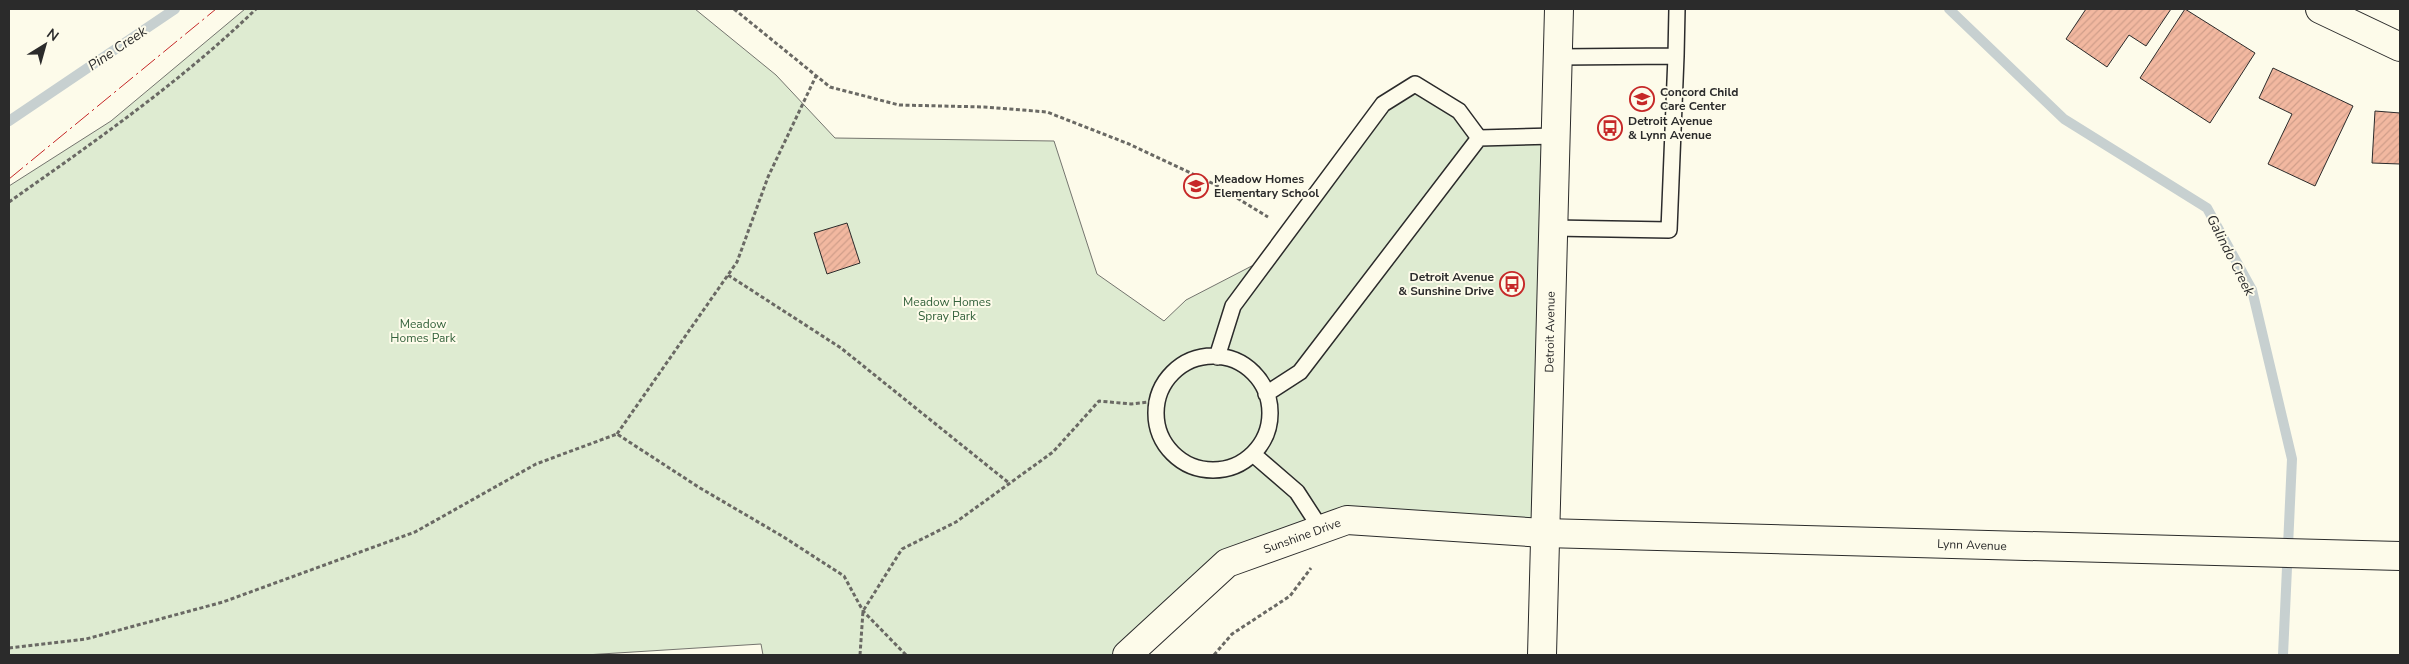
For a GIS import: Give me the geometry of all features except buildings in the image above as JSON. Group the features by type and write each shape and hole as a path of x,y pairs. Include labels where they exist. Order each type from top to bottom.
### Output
{"street":[{"name":"Detroit Avenue","path":"1542,655 1559,9"},
{"path":"2320,9 2400,47"},
{"name":"Sunshine Drive","path":"1127,655 1227,563 1347,520 1544,533"},
{"name":"Lynn Avenue","path":"1544,533 2400,556"}],"lane":[{"path":"1553,228 1670,230 1677,9"},
{"path":"1558,57 1676,56"},
{"path":"1217,357 1233,306 1383,104 1415,84 1459,111 1479,138"},
{"path":"1479,138 1556,136"},
{"path":"1266,394 1300,372 1479,138"},
{"path":"1217,357 1233,360 1247,368 1259,379 1266,394 1270,410 1269,426 1263,441 1254,454 1240,463 1217,470 1193,466 1179,459 1168,447 1160,433 1156,417 1158,401 1163,386 1173,373 1186,363 1201,358 1217,357"},
{"path":"1254,454 1296,492 1321,529"}],"path":[{"path":"9,202 75,156 218,46 256,9"},
{"path":"734,9 830,87 899,105 984,107 1047,112 1129,144 1214,184 1290,230"},
{"path":"9,648 86,639 232,599 415,532 536,464 617,434 737,262 768,177 816,76"},
{"path":"728,275 841,348 1009,483"},
{"path":"860,655 863,611 902,549 956,522 1053,452 1099,401 1131,404 1158,401"},
{"path":"617,434 700,488 782,536 844,576 863,611 906,655"},
{"path":"1214,655 1232,634 1290,596 1312,565"}],"green space":[{"name":"Meadow Homes Park","path":"245,9 695,9 776,75 835,138 1054,141 1097,274 1164,321 1186,300 1271,256 1383,104 1415,84 1480,136 1555,136 1544,533 1347,520 1227,563 1127,655 763,655 761,644 585,655 9,655 9,186 111,121"}],"waterway":[{"name":"Pine Creek","path":"9,121 175,9"},
{"name":"Galindo Creek","path":"1949,9 2064,119 2207,208 2252,290 2292,459 2283,655"}],"power":[{"path":"9,179 216,9"}],"place":[{"name":"Concord Child Care Center","path":"1642,99"},
{"name":"Detroit Avenue & Lynn Avenue","path":"1610,128"},
{"name":"Meadow Homes Elementary School","path":"1196,186"},
{"name":"Detroit Avenue & Sunshine Drive","path":"1512,284"}],"park label":[{"name":"Meadow Homes Spray Park","path":"947,309"}]}
